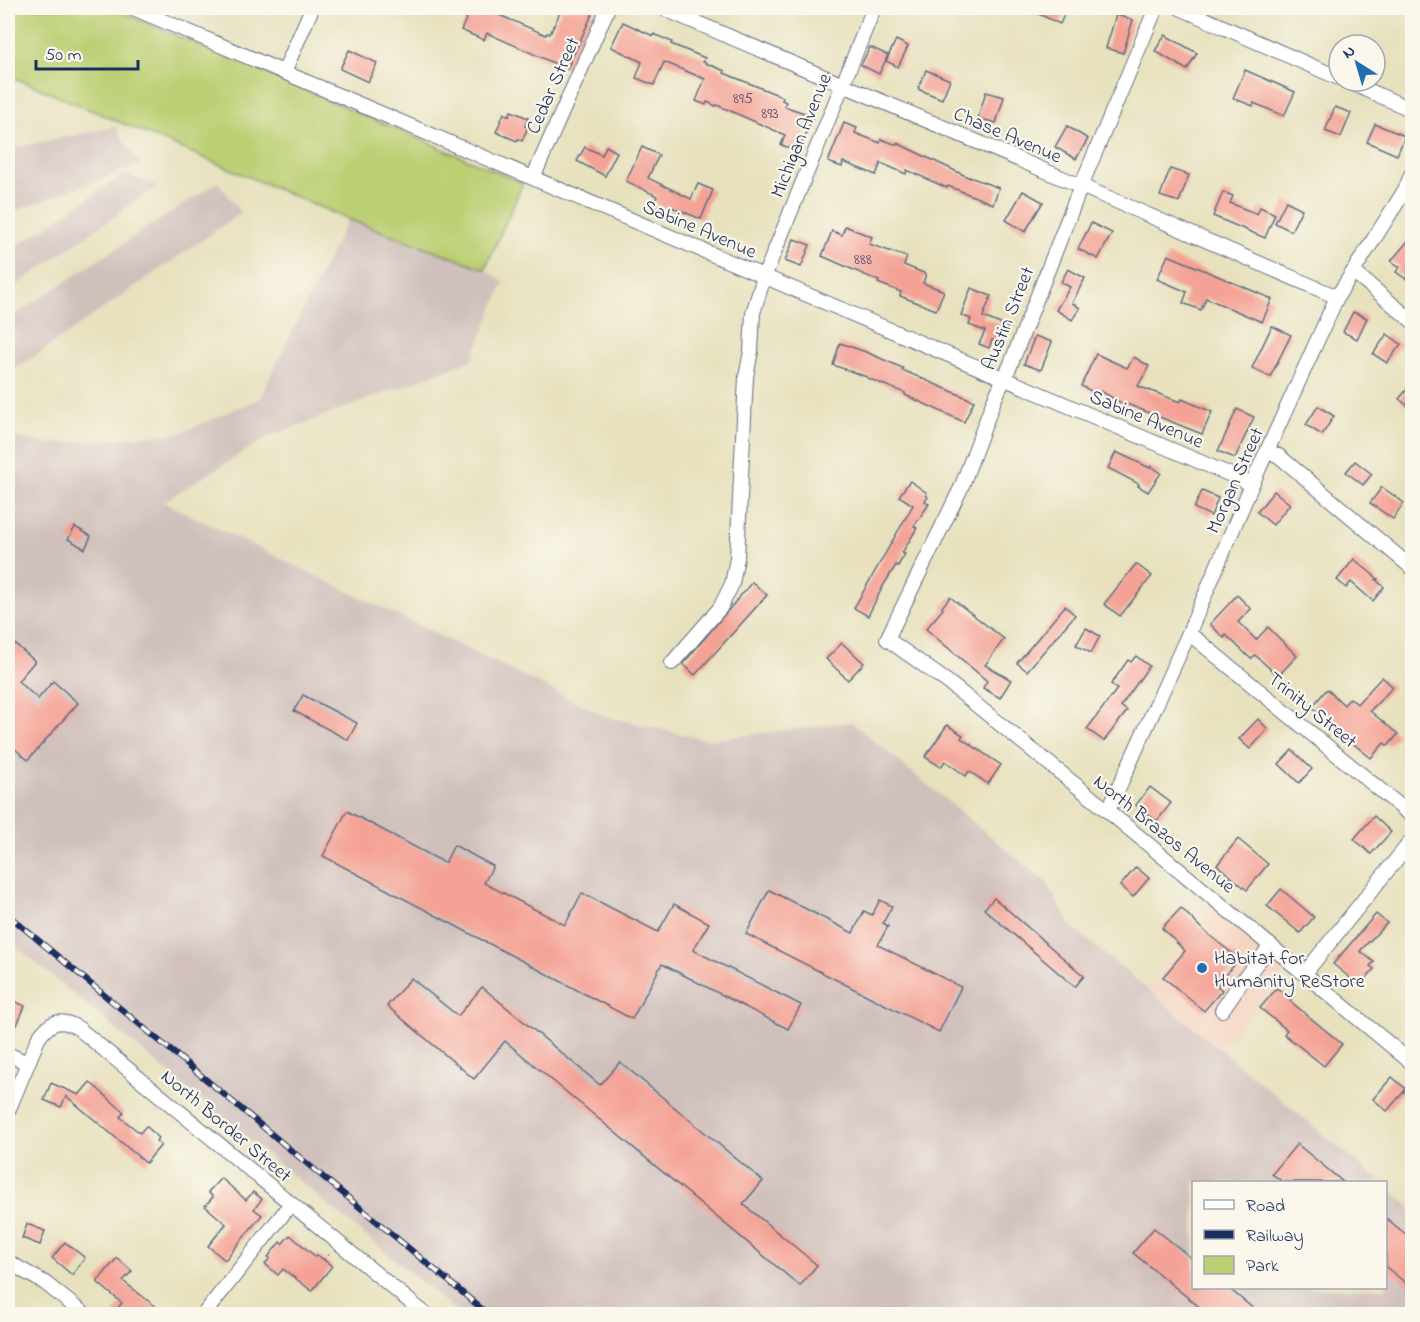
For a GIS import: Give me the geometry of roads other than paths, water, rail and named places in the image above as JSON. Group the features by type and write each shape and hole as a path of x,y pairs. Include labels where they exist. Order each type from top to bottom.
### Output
{"street":[{"name":"Sabine Avenue","path":"133,8 1252,484"},
{"path":"284,72 312,8"},
{"name":"Cedar Street","path":"532,178 608,8"},
{"name":"Chase Avenue","path":"662,8 1337,297"},
{"name":"Michigan Avenue","path":"672,663 720,608 732,584 737,558 746,377 751,351 753,313 764,276 874,8"},
{"name":"Austin Street","path":"887,639 962,488 1081,186 1156,8"},
{"path":"1180,8 1327,73"},
{"path":"1374,93 1413,110"},
{"name":"Morgan Street","path":"1108,812 1337,297 1405,190 1413,173"},
{"path":"1354,272 1410,315"},
{"path":"1268,451 1279,456 1413,568"},
{"name":"Trinity Street","path":"1188,635 1196,639 1413,816"},
{"name":"North Brazos Avenue","path":"887,639 949,683 1413,1064"},
{"path":"1305,973 1413,840"},
{"path":"1222,1010 1271,946"},
{"name":"North Border Street","path":"27,1063 44,1030 55,1023 68,1022 78,1028 425,1314"},
{"path":"8,1054 27,1063 8,1111"},
{"path":"204,1314 291,1204"},
{"path":"8,1262 45,1283 84,1314"}],"railway":[{"path":"8,915 488,1314"}],"place":[{"name":"Habitat for Humanity ReStore","path":"1202,968"}]}
